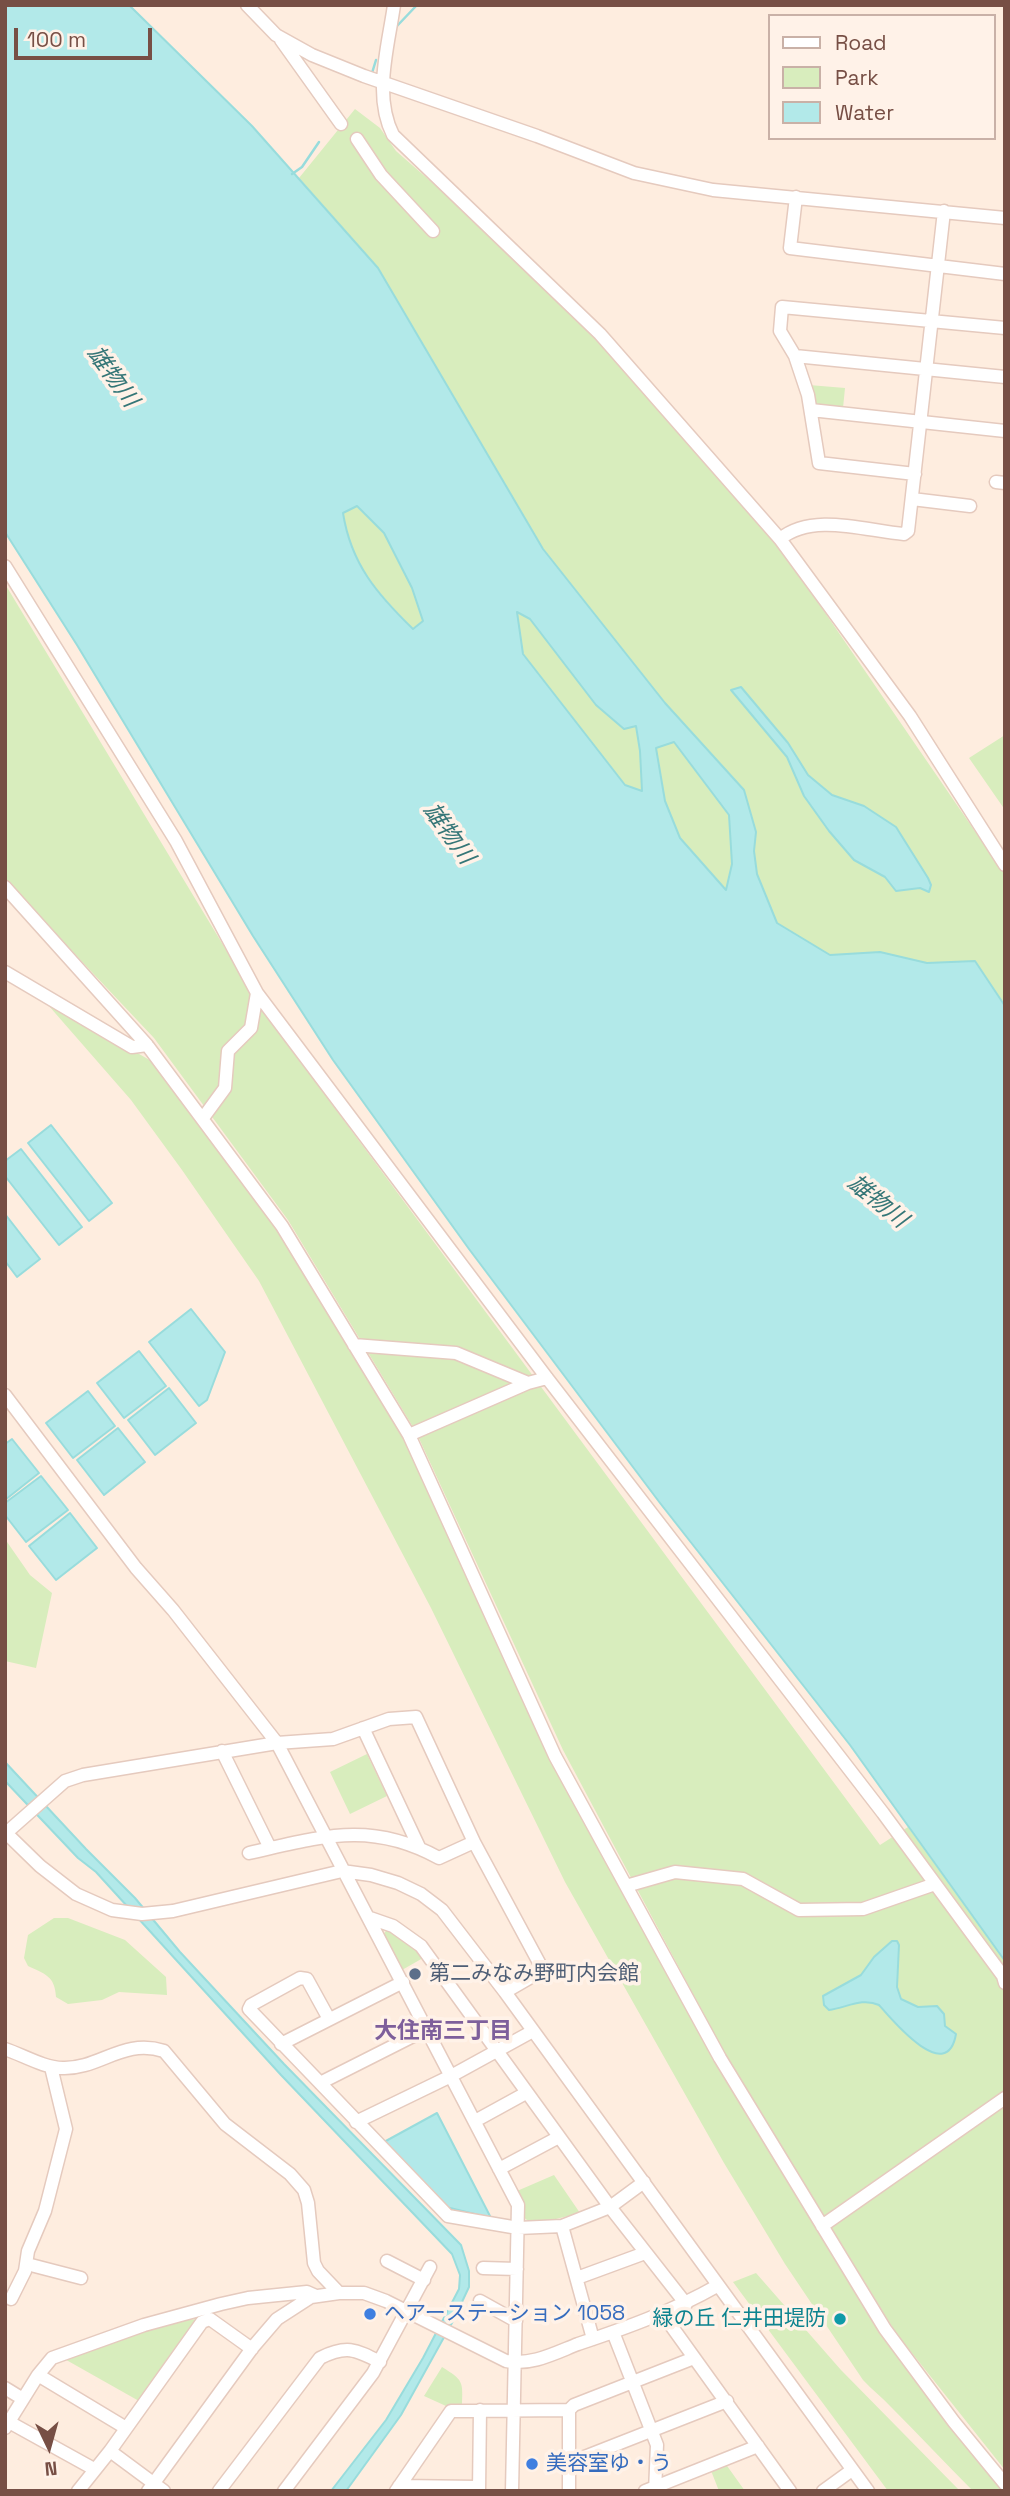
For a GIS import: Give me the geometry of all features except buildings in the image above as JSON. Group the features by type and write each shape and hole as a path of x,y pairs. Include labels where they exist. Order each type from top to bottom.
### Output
{"street":[{"path":"247,5 279,37 341,124"},
{"path":"394,5 374,80 393,135 600,334 780,539 910,716 1005,864"},
{"path":"279,37 312,55 374,80 537,136 634,173 713,190 1005,218"},
{"path":"357,139 381,175 433,231"},
{"path":"796,197 790,248 1005,274"},
{"path":"780,539 790,531 820,525 904,534 909,527 944,211"},
{"path":"915,474 819,463 811,410 795,356 780,331 782,307 1005,328"},
{"path":"795,356 1005,377"},
{"path":"811,410 1005,431"},
{"path":"912,499 970,506"},
{"path":"5,566 176,841 257,993 547,1378 935,1884 1003,1976 1005,1983"},
{"path":"5,887 146,1045 282,1226 408,1435 555,1756 719,2058 885,2329 954,2422 1005,2484"},
{"path":"5,972 132,1047 146,1045"},
{"path":"203,1118 225,1088 228,1051 251,1028 257,993"},
{"path":"354,1345 456,1353 527,1384"},
{"path":"408,1435 547,1378"},
{"path":"5,1395 136,1568 173,1610 277,1743 518,2204 512,2491"},
{"path":"505,1992 543,1970 474,1842 416,1717 389,1719 332,1739 277,1743 83,1775 65,1781 6,1833 40,1866 76,1894 112,1910 142,1914 173,1911 342,1871 371,1875 398,1883 421,1894 442,1910 505,1992 868,2491"},
{"path":"363,1728 419,1847"},
{"path":"222,1751 270,1848"},
{"path":"249,1853 325,1836 374,1835 419,1847 439,1858 474,1842"},
{"path":"626,1886 675,1872 743,1879 799,1910 863,1909 935,1884"},
{"path":"370,1918 393,1926 421,1946 610,2207 685,2304"},
{"path":"329,2019 307,1979 300,1978 251,2005 249,2009 448,2216 518,2228 562,2226 610,2207 644,2182"},
{"path":"281,2044 403,1982"},
{"path":"320,2083 427,2029"},
{"path":"356,2122 451,2076 533,2031"},
{"path":"5,2049 51,2067 68,2068 128,2048 152,2047 164,2051 225,2124 290,2174 304,2190 308,2203 314,2263 339,2293"},
{"path":"11,2299 27,2264 27,2251 45,2211 66,2129 51,2067"},
{"path":"475,2121 526,2093"},
{"path":"822,2226 1005,2098"},
{"path":"499,2168 559,2137"},
{"path":"562,2226 593,2339"},
{"path":"577,2277 645,2253"},
{"path":"387,2261 424,2280"},
{"path":"27,2264 81,2278"},
{"path":"285,2491 380,2362 430,2267"},
{"path":"483,2268 517,2269"},
{"path":"110,2451 155,2488 252,2349 277,2319 296,2305 316,2296 364,2293 386,2301 506,2361 516,2363 613,2332 685,2304 717,2286"},
{"path":"94,2469 7,2425 38,2375 52,2358 144,2325 205,2315 248,2298 307,2291 316,2296"},
{"path":"480,2301 516,2321"},
{"path":"662,2313 790,2491"},
{"path":"205,2315 252,2349"},
{"path":"78,2491 110,2451 205,2315"},
{"path":"613,2332 657,2445 652,2489 758,2446"},
{"path":"219,2491 320,2358 336,2350 355,2349 380,2362"},
{"path":"397,2489 451,2411 569,2410 574,2405 694,2358"},
{"path":"38,2375 126,2428"},
{"path":"5,2389 23,2399"},
{"path":"569,2463 727,2401"},
{"path":"397,2489 479,2489 480,2410"},
{"path":"569,2410 569,2491"},
{"path":"823,2491 852,2470"}],"green space":[{"path":"355,109 380,128 396,151 444,193 599,342 782,550 1005,875 1005,1006 975,961 927,963 880,952 830,955 776,923 757,874 754,851 756,832 744,790 665,703 543,549 378,268 299,178"},
{"path":"809,385 845,388 843,408 814,405"},
{"path":"356,506 384,533 412,588 423,621 413,629 368,577 352,549 343,513"},
{"path":"5,584 263,1011 880,1845 908,1827 1005,1961 1005,2470 896,2333 725,2054 563,1750 416,1432 288,1220 154,1038 5,880"},
{"path":"516,611 530,619 636,726 642,792 625,785 523,654"},
{"path":"1005,735 1005,810 969,758"},
{"path":"674,742 729,815 732,864 726,890 680,838 665,801 656,748"},
{"path":"42,998 153,1062 262,1208 333,1316 406,1436 553,1758 880,2327 1005,2491 973,2491 888,2403 866,2384 785,2264 724,2163 565,1882 431,1608 259,1281 131,1100"},
{"path":"5,1539 30,1575 52,1593 36,1668 5,1661"},
{"path":"367,1754 387,1796 350,1814 330,1772"},
{"path":"54,1918 68,1918 125,1940 166,1977 167,1995 119,1992 102,2000 68,2004 56,1997 51,1980 28,1966 24,1958 28,1935"},
{"path":"388,1928 414,1947 423,1958 402,1970 383,1935"},
{"path":"554,2175 580,2213 552,2220 527,2220 522,2216 517,2191"},
{"path":"756,2273 841,2370 960,2491 888,2491 733,2282"},
{"path":"199,2319 139,2401 61,2357 171,2321"},
{"path":"442,2367 460,2382 462,2405 446,2406 424,2396"},
{"path":"725,2463 745,2491 719,2491 710,2468"}],"water":[{"name":"雄物川","path":"5,5 129,5 252,126 378,268 543,549 665,703 744,790 756,832 754,851 757,874 777,923 830,955 880,952 927,963 975,961 1005,1006 1005,1961 850,1745 660,1503 469,1249 333,1060 253,936 77,645 5,532","holes":["357,506 384,533 412,588 423,621 413,629 377,590 352,548 343,513","517,612 530,619 596,705 624,729 636,726 642,791 625,785 523,654","674,742 729,815 732,864 726,890 680,838 665,801 656,748"]},
{"path":"741,687 788,743 808,775 832,795 864,806 896,827 928,878 931,885 929,892 920,888 896,891 885,877 854,860 804,796 787,757 731,690"},
{"path":"51,1125 112,1203 89,1221 28,1143"},
{"path":"21,1149 82,1227 59,1245 5,1176 5,1161"},
{"path":"5,1214 40,1259 17,1277 5,1261"},
{"path":"191,1309 225,1352 207,1400 199,1406 149,1342"},
{"path":"139,1351 166,1386 124,1418 97,1383"},
{"path":"169,1388 196,1423 155,1455 128,1420"},
{"path":"88,1391 115,1426 73,1458 46,1423"},
{"path":"118,1428 145,1462 104,1495 77,1460"},
{"path":"12,1439 39,1473 5,1500 5,1444"},
{"path":"41,1476 68,1510 26,1542 5,1515 5,1503"},
{"path":"70,1513 97,1548 56,1580 29,1546"},
{"path":"5,1762 135,1898 180,1952 284,2064 461,2245 469,2271 469,2287 401,2415 346,2491 331,2491 386,2420 423,2358 459,2289 460,2275 452,2254 281,2075 96,1872 78,1858 5,1781"},
{"path":"892,1941 897,1941 899,1945 897,1987 901,1999 918,2007 937,2006 944,2014 945,2026 956,2034 951,2048 942,2054 931,2052 919,2045 879,2005 866,2002 829,2010 824,2005 823,1996 861,1975 874,1957"},
{"path":"437,2113 491,2218 446,2207 384,2142"}],"waterway":[{"path":"397,26 417,5"},
{"path":"372,73 376,60"},
{"path":"292,174 302,167 319,142"}],"place":[{"name":"第二みなみ野町内会館","path":"415,1974"},
{"name":"ヘアーステーション 1058","path":"370,2314"},
{"name":"緑の丘 仁井田堤防","path":"840,2319"},
{"name":"美容室ゆ・う","path":"532,2464"}],"district":[{"name":"大住南三丁目","path":"443,2032"}]}
